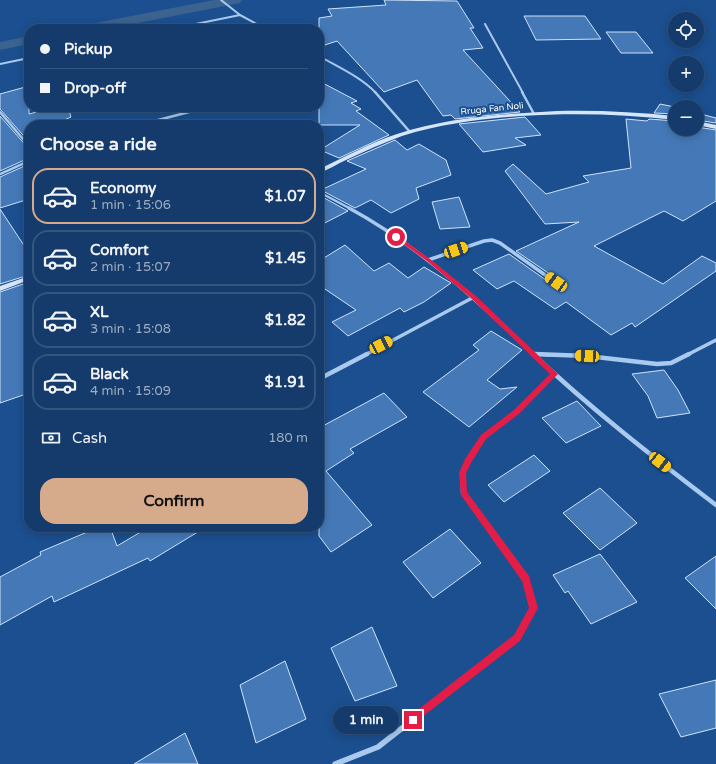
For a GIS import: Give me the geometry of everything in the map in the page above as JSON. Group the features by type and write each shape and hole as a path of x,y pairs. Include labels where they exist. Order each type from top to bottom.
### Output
{"main road":[{"name":"Rruga Fan Noli","path":"324,169 378,144 410,132 448,123 534,114 592,111 623,112 668,117"},
{"path":"704,124 716,127"},
{"path":"0,289 24,280"}],"street":[{"path":"221,0 234,11 257,24"},
{"path":"196,24 240,15"},
{"path":"485,24 534,114"},
{"path":"0,64 24,59"},
{"path":"324,59 372,88 410,132"},
{"path":"0,112 24,140"},
{"path":"159,120 190,112"},
{"path":"0,174 24,163"},
{"path":"324,195 375,222 428,260 474,297 554,374 660,462 716,505"},
{"path":"428,260 484,241 492,240 500,243 556,282"},
{"path":"324,376 474,297"},
{"path":"533,354 587,356 657,364 671,363 716,340"},
{"path":"335,764 378,747 517,638 533,608 526,579 463,492 463,473 468,461 484,437 516,412 554,374"}],"building":[{"path":"384,0 457,1 474,28 470,28 483,48 463,50 520,112 455,119 451,115 443,116 417,80 384,92 337,41 324,45 324,24 319,24 319,18 332,16 328,9 386,5"},
{"path":"524,16 585,16 601,39 536,40"},
{"path":"606,32 636,32 653,53 621,53"},
{"path":"324,84 357,101 351,103 361,109 356,111 389,135 339,158 324,152 324,148 360,125 324,125 324,120 319,120 319,112 324,112"},
{"path":"24,87 24,112 29,112 29,114 37,112 70,112 71,117 64,120 24,120 24,136 0,109 0,94"},
{"path":"660,104 668,106 668,114 654,113"},
{"path":"704,115 716,118 716,123 704,121"},
{"path":"0,116 24,143 24,160 0,171"},
{"path":"525,117 541,135 515,138 526,145 483,152 459,124"},
{"path":"626,119 647,121 649,119 668,120 668,136 704,136 704,128 716,130 716,201 683,221 664,211 594,246 663,284 702,256 716,263 716,271 635,327 632,323 611,335 566,302 555,309 514,281 497,289 473,270 509,254 553,285 557,284 557,279 516,251 579,222 545,224 505,171 513,164 546,194 589,182 583,176 631,168"},
{"path":"395,140 407,150 419,144 446,160 451,175 416,188 419,199 391,213 371,200 355,208 324,192 324,189 366,169 347,161"},
{"path":"24,166 24,201 0,208 0,177"},
{"path":"459,197 470,227 440,229 432,202"},
{"path":"324,198 346,210 348,211 324,223"},
{"path":"0,209 24,245 24,277 0,284"},
{"path":"345,245 374,271 389,263 408,278 424,267 451,283 424,302 404,312 400,308 348,336 332,322 356,310 324,288 324,258"},
{"path":"24,284 24,395 0,403 0,292"},
{"path":"491,331 522,350 487,380 500,389 517,387 469,427 423,392 479,350 473,345"},
{"path":"664,370 678,390 690,413 657,418 648,396 632,374"},
{"path":"384,393 407,417 350,449 354,453 326,471 372,525 331,552 319,536 319,532 324,532 324,425"},
{"path":"577,401 601,426 566,443 542,418"},
{"path":"534,455 550,471 504,502 488,485"},
{"path":"600,488 637,523 600,550 563,513"},
{"path":"450,529 481,563 433,598 403,562"},
{"path":"87,532 112,532 117,546 141,532 198,532 150,561 148,558 54,602 52,596 0,625 0,577 41,555 40,552"},
{"path":"600,554 637,602 591,624 568,591 565,593 553,575"},
{"path":"716,556 716,609 685,578"},
{"path":"372,627 397,686 355,701 331,648"},
{"path":"285,661 306,719 256,743 240,685"},
{"path":"716,680 716,728 681,737 659,694"},
{"path":"185,733 198,764 134,764"}],"waterway":[{"path":"111,24 235,0"},
{"path":"0,46 24,41"}],"route":[{"path":"396,237 428,260 474,297 554,374 516,412 484,437 468,461 463,473 463,492 526,579 533,608 517,638 413,720"}]}
